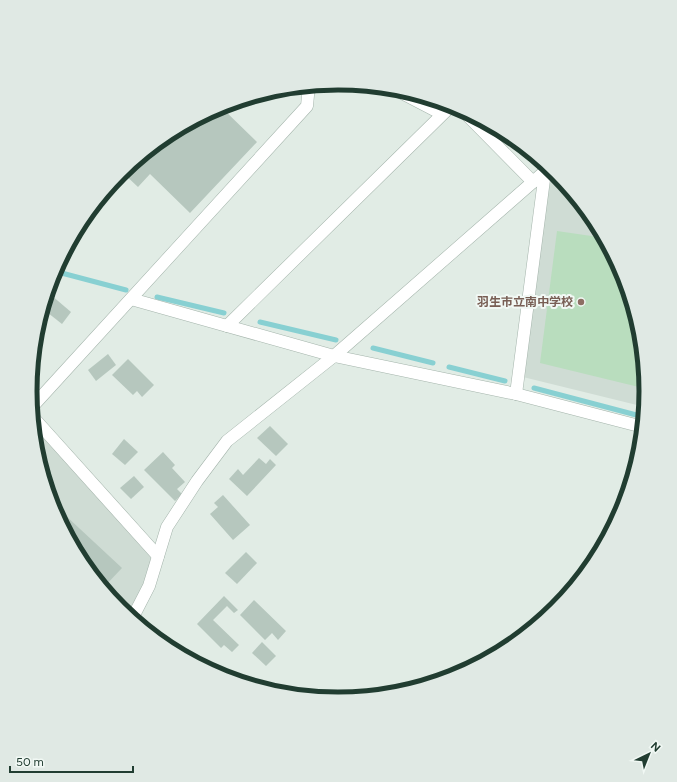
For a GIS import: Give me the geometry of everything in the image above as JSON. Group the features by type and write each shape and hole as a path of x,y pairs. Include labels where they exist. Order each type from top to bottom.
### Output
{"street":[{"path":"38,401 307,106 308,91"},
{"path":"413,99 442,114"},
{"path":"227,326 447,110"},
{"path":"474,122 534,182"},
{"path":"135,613 149,586 167,527 196,481 228,441 334,356 546,172"},
{"path":"516,394 547,174"},
{"path":"131,299 334,356 516,394 638,424"},
{"path":"39,424 158,556"}],"shaded area":[{"name":"羽生市立南中学校","path":"554,180 578,207 600,240 609,258 624,294 634,332 639,371 639,406 523,377 541,191"},
{"path":"40,429 158,556 135,613 99,575 77,542 53,488 47,469"}],"green space":[{"path":"557,231 598,237 617,276 630,313 637,352 640,387 540,363"}],"building":[{"path":"225,111 257,142 190,213 150,174 138,187 127,176 140,164 171,140 223,112"},
{"path":"52,296 71,312 62,324 47,312"},
{"path":"108,354 116,365 96,381 88,370"},
{"path":"128,359 154,385 142,397 137,391 133,395 112,375"},
{"path":"270,426 288,444 276,456 257,438"},
{"path":"124,439 138,452 125,465 112,454"},
{"path":"163,452 175,465 172,468 185,482 177,489 182,494 175,501 144,470"},
{"path":"259,458 266,464 270,459 276,465 247,496 229,479 238,469 243,475"},
{"path":"134,476 144,487 131,499 120,488"},
{"path":"223,495 250,525 233,540 210,514 218,507 214,503"},
{"path":"63,513 122,568 107,584 77,542"},
{"path":"246,552 257,563 237,584 225,573"},
{"path":"224,596 238,610 234,613 227,606 213,620 239,645 232,652 224,645 221,648 197,624"},
{"path":"254,600 286,631 278,640 272,633 265,640 240,615"},
{"path":"262,642 276,656 266,666 252,653"}],"waterway":[{"path":"61,273 126,290"},
{"path":"157,297 224,313"},
{"path":"260,322 336,340"},
{"path":"373,348 433,363"},
{"path":"449,367 505,381"},
{"path":"534,388 639,416"}],"place":[{"name":"羽生市立南中学校","path":"581,302"}]}
